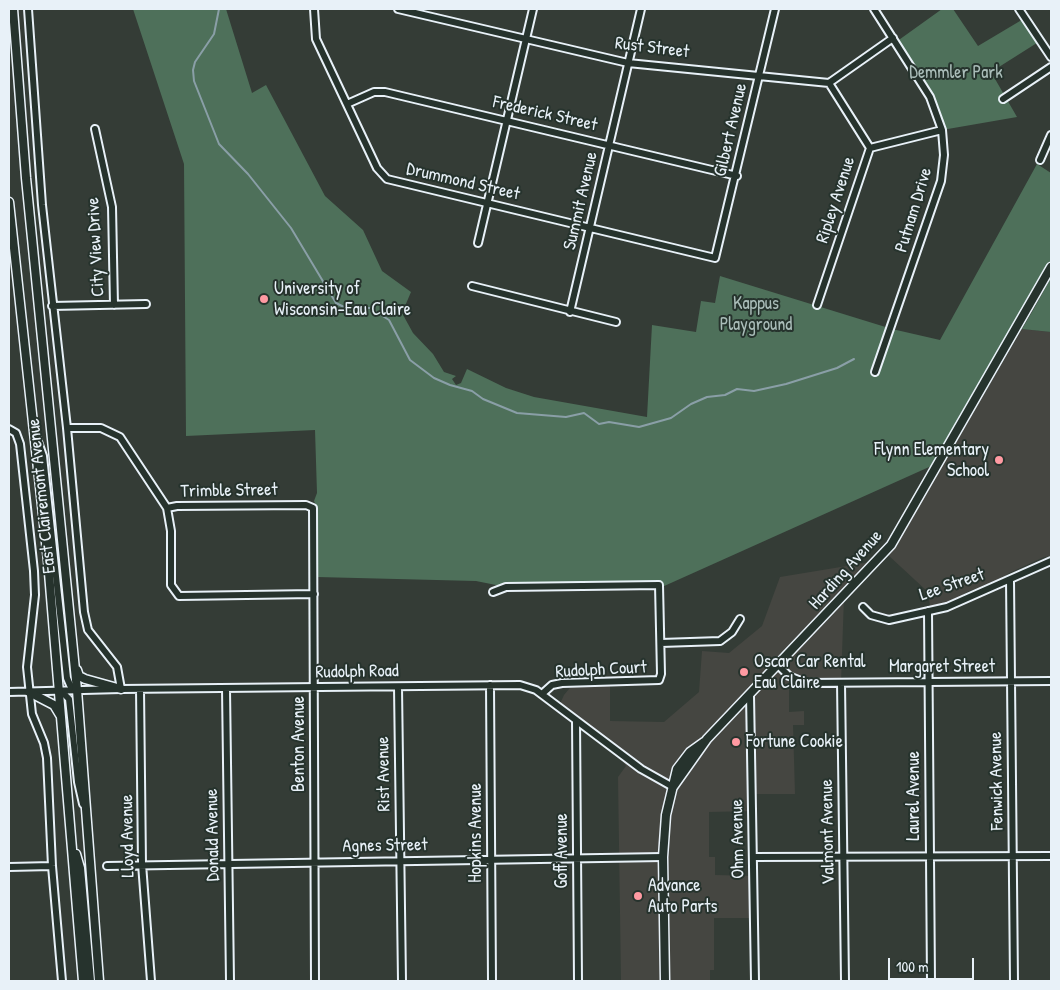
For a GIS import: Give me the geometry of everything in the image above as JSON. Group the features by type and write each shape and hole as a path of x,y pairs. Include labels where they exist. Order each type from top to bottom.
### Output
{"main road":[{"name":"East Clairemont Avenue","path":"13,9 26,178 77,690 99,981"},
{"name":"East Clairemont Avenue","path":"9,202 60,691 82,981"},
{"name":"Harding Avenue","path":"673,786 707,739 779,666 891,545 1051,267"},
{"path":"74,659 79,676 98,684 121,689"},
{"path":"29,692 54,705 62,724"},
{"path":"665,981 663,857 666,816 673,786"},
{"path":"72,843 80,868 90,981"}],"street":[{"path":"28,9 38,162 52,306 67,428 85,620 92,636 117,667 121,689"},
{"name":"Drummond Street","path":"314,9 316,40 377,168 387,179 715,258"},
{"name":"Rust Street","path":"398,9 432,13 628,63 829,83"},
{"path":"478,243 533,9"},
{"name":"Summit Avenue","path":"570,312 641,9"},
{"name":"Gilbert Avenue","path":"715,258 775,9"},
{"name":"Putnam Drive","path":"874,9 930,96 942,130 944,155 941,181 875,372"},
{"path":"1019,9 1051,57"},
{"path":"829,83 894,38"},
{"path":"1004,99 1051,67"},
{"name":"Ripley Avenue","path":"817,305 870,148 829,83"},
{"name":"Frederick Street","path":"347,104 374,92 385,92 736,176"},
{"name":"City View Drive","path":"95,128 112,207 114,304"},
{"path":"870,148 942,130"},
{"path":"1040,160 1051,135"},
{"path":"472,286 616,322"},
{"path":"52,306 146,304"},
{"name":"Trimble Street","path":"67,428 101,428 120,437 167,508 177,506 312,506"},
{"path":"11,430 20,444 35,582 34,607 27,655 29,692 32,714 44,743 47,758 52,866 62,981"},
{"path":"34,432 43,456 67,678 70,685 77,690"},
{"name":"Benton Avenue","path":"312,506 315,981"},
{"path":"167,508 171,532 171,585 175,593 183,596 314,594"},
{"name":"Lee Street","path":"863,607 871,615 889,620 928,611 962,601 1051,561"},
{"name":"Fenwick Avenue","path":"1010,580 1014,981"},
{"name":"Rudolph Court","path":"493,592 506,588 659,585 660,680 562,683 552,686 542,694"},
{"name":"Laurel Avenue","path":"928,611 931,981"},
{"path":"661,643 720,641 732,632 740,619"},
{"name":"Margaret Street","path":"779,666 797,681 841,683 1051,681"},
{"name":"Valmont Avenue","path":"841,683 845,981"},
{"name":"Hopkins Avenue","path":"490,685 492,981"},
{"name":"Rudolph Road","path":"9,692 520,685 542,694 648,774 673,786"},
{"name":"Rist Avenue","path":"398,687 402,981"},
{"name":"Lloyd Avenue","path":"140,689 142,864 151,981"},
{"name":"Donald Avenue","path":"226,689 230,981"},
{"path":"60,691 69,699 78,782 86,817"},
{"name":"Ohm Avenue","path":"750,695 755,981"},
{"name":"Goff Avenue","path":"576,720 578,981"},
{"path":"754,857 1051,856"},
{"name":"Agnes Street","path":"107,866 663,857"},
{"path":"9,867 52,866"}],"shaded area":[{"name":"Flynn Elementary School","path":"1022,329 1051,332 1051,556 1044,557 1009,573 1001,579 967,592 957,600 930,606 928,592 888,555 903,534"},
{"path":"877,561 844,597 841,683 806,683 789,676 789,712 804,711 804,725 793,725 795,794 753,794 753,811 709,812 709,857 715,857 715,875 754,876 754,918 714,918 714,970 710,970 710,981 621,981 618,777 626,766 615,750 559,706 564,695 574,683 610,683 610,721 664,722 699,692 702,651 729,653 762,626 780,577"}],"green space":[{"name":"University of Wisconsin-Eau Claire","path":"133,9 226,9 252,93 266,85 325,196 363,230 382,271 411,292 402,313 413,333 433,354 444,372 456,376 452,379 456,385 461,383 467,369 506,388 534,397 647,417 652,325 696,332 701,301 715,303 720,276 892,329 940,340 1037,164 1051,173 1051,267 938,463 662,587 506,587 476,581 317,577 317,507 314,501 317,493 315,430 186,436 184,164"},
{"name":"Demmler Park","path":"942,9 953,9 978,46 1025,18 1040,41 991,72 1017,117 942,130 930,97 896,42"},
{"path":"1051,278 1051,332 1022,329 1032,312"}],"waterway":[{"path":"219,9 214,34 195,62 193,70 194,81 219,144 248,174 291,228 336,303 346,308 370,308 389,320 410,360 434,378 472,391 483,399 517,413 566,417 584,413 599,424 609,422 639,427 671,418 691,404 707,397 725,395 737,389 754,391 786,384 837,368 854,359"}],"place":[{"name":"University of Wisconsin-Eau Claire","path":"264,299"},
{"name":"Flynn Elementary School","path":"999,460"},
{"name":"Oscar Car Rental Eau Claire","path":"744,672"},
{"name":"Fortune Cookie","path":"736,742"},
{"name":"Advance Auto Parts","path":"638,896"}],"park label":[{"name":"Kappus Playground","path":"756,314"}]}
